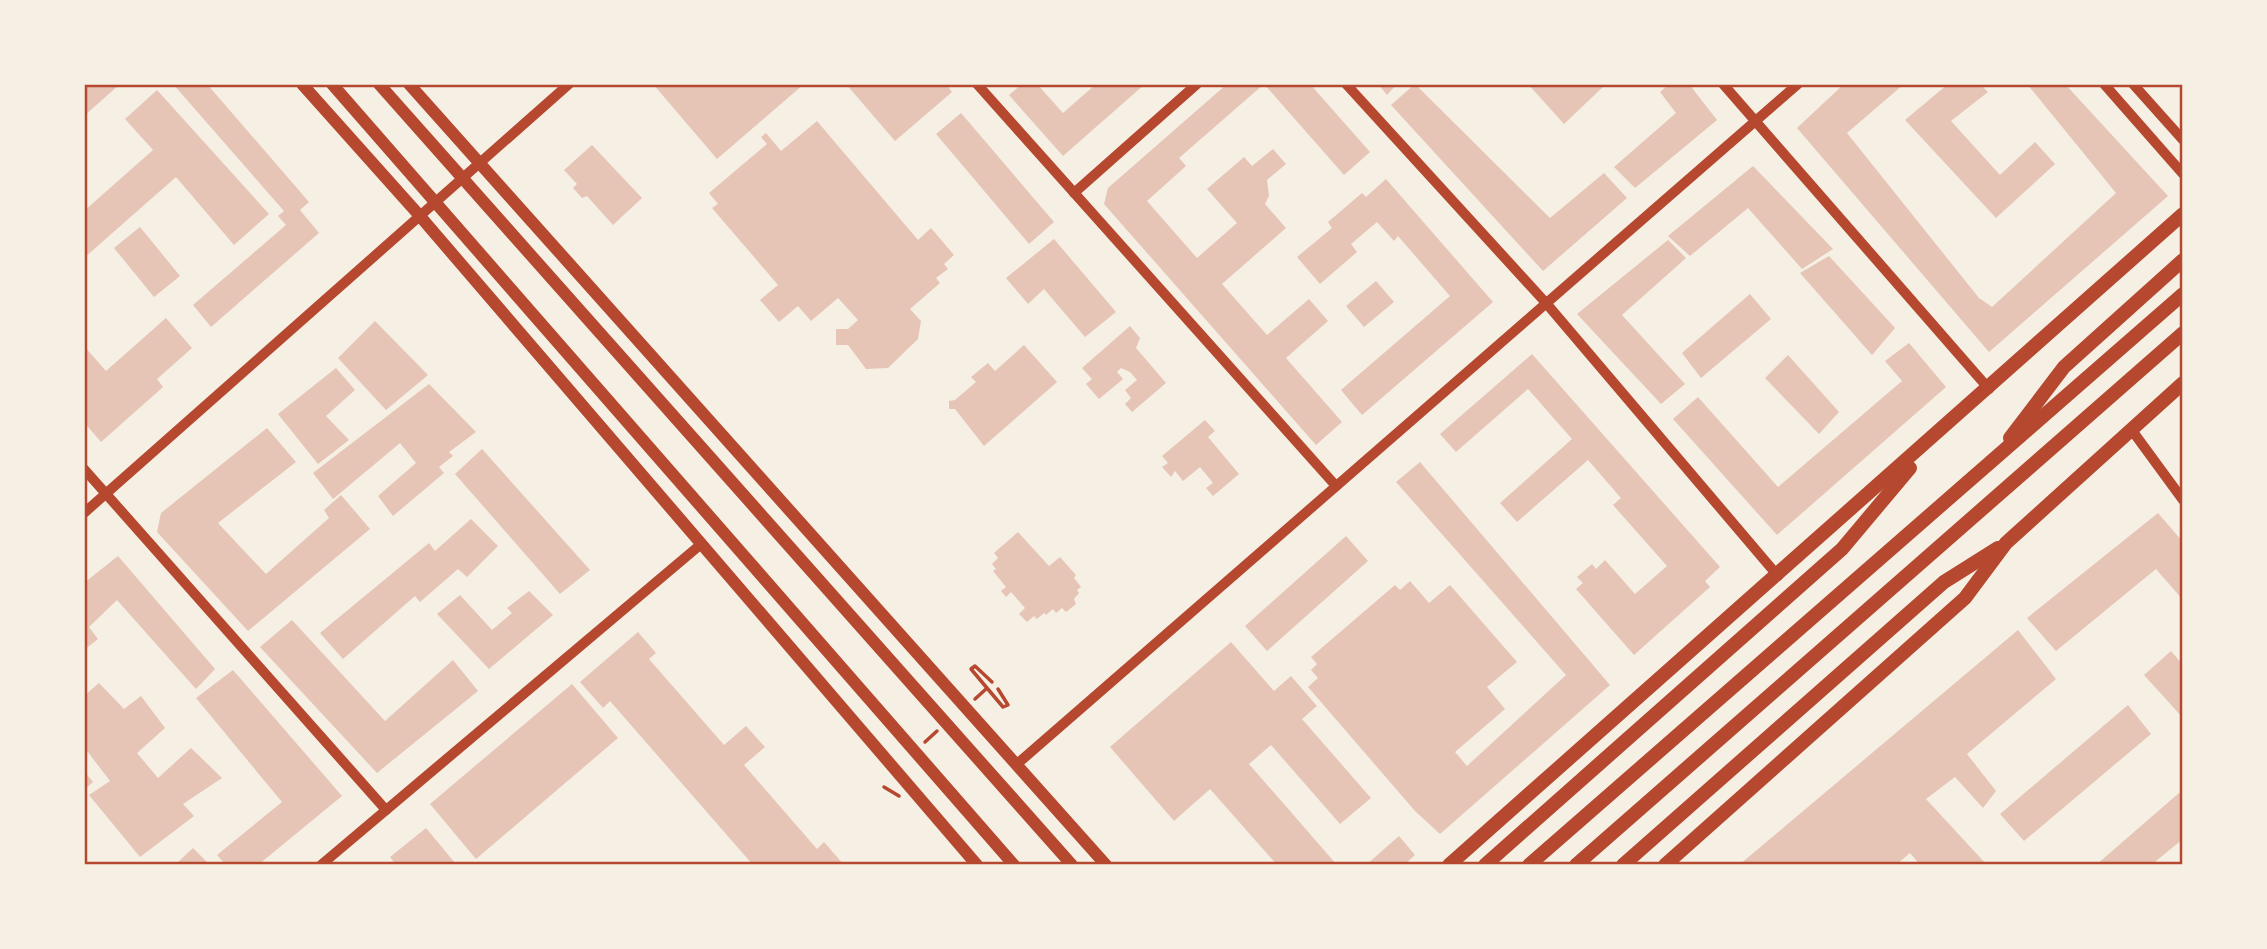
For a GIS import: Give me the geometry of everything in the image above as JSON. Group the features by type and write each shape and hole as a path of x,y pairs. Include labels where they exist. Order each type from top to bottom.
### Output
{"highway":[{"path":"1449,865 2183,215"},
{"path":"1990,464 2064,367 2183,260"},
{"path":"1529,865 2183,294"},
{"path":"1576,865 2183,333"},
{"path":"1623,865 1944,582 2006,543 2183,383"},
{"path":"1485,865 1842,549 1939,432"},
{"path":"1668,864 1965,598 2006,543"}],"main road":[{"path":"302,84 419,215 977,865"},
{"path":"332,84 1014,865"},
{"path":"379,84 509,227 1072,865"},
{"path":"409,84 1106,865"},
{"path":"84,513 569,84"},
{"path":"2104,84 2183,174"},
{"path":"2133,84 2183,140"}],"street":[{"path":"977,84 1336,486"},
{"path":"1074,193 1197,84"},
{"path":"1346,84 1546,303 1778,576"},
{"path":"1723,84 1989,389"},
{"path":"1016,765 1798,84"},
{"path":"2131,429 2183,499"},
{"path":"84,468 386,810"},
{"path":"321,865 700,545"}],"path":[{"path":"992,682 975,666 971,669 1003,707 1007,705 998,689"}],"building":[{"path":"84,84 120,84 84,116"},
{"path":"173,84 207,84 309,202 300,210 319,233 211,327 193,305 286,225 278,216 284,211"},
{"path":"653,84 804,84 717,159"},
{"path":"846,84 946,84 952,92 895,141"},
{"path":"1022,84 1037,84 1063,113 1096,84 1145,84 1063,156 1009,95"},
{"path":"1227,84 1264,84 1179,158 1186,166 1147,201 1197,258 1237,223 1207,189 1244,157 1252,166 1273,149 1286,164 1267,180 1269,196 1265,204 1286,228 1222,284 1267,335 1309,299 1328,321 1286,358 1342,422 1316,445 1104,204 1108,188"},
{"path":"1264,84 1310,84 1370,152 1344,175"},
{"path":"1378,84 1397,84 1387,95"},
{"path":"1415,84 1550,218 1604,173 1627,198 1543,271 1391,105"},
{"path":"1528,84 1606,84 1564,124"},
{"path":"1669,84 1689,84 1717,120 1635,188 1614,167 1676,113 1660,92"},
{"path":"1844,84 1904,84 1847,133 1979,298 1992,307 2116,193 2027,84 2065,84 2168,196 1989,352 1797,128"},
{"path":"1948,84 1980,84 1988,92 1951,121 2000,175 2035,142 2055,164 1996,218 1905,120"},
{"path":"157,90 269,214 234,245 176,177 84,258 84,211 153,150 125,119"},
{"path":"961,113 1054,222 1029,244 936,134"},
{"path":"817,121 918,240 931,228 954,255 944,264 948,269 936,278 940,283 910,309 921,321 918,339 888,368 866,369 848,345 836,345 836,329 848,329 858,320 838,298 811,321 798,306 779,322 760,300 778,285 712,208 718,204 709,193 767,144 761,137 766,133 781,151"},
{"path":"592,145 642,198 613,225 587,196 582,198 573,188 577,184 564,170"},
{"path":"1753,166 1833,249 1802,269 1748,208 1690,256 1668,236"},
{"path":"1386,179 1493,302 1362,415 1341,390 1450,296 1398,236 1394,241 1377,222 1351,244 1357,252 1320,284 1297,257 1332,228 1328,222 1362,193 1366,197"},
{"path":"140,227 180,276 154,297 114,248"},
{"path":"1054,239 1116,312 1085,337 1044,289 1028,304 1006,278"},
{"path":"1668,240 1686,258 1622,315 1685,384 1661,404 1577,314"},
{"path":"1829,256 1895,328 1872,355 1800,273"},
{"path":"1376,281 1394,302 1364,327 1346,306"},
{"path":"1750,294 1771,319 1701,378 1682,353"},
{"path":"166,318 192,348 157,379 163,387 101,442 84,422 84,346 106,371"},
{"path":"375,321 428,375 386,410 338,358"},
{"path":"1130,326 1140,338 1136,348 1166,383 1132,412 1125,404 1131,398 1125,390 1137,380 1130,372 1121,368 1117,372 1123,379 1099,399 1086,384 1092,379 1082,368"},
{"path":"1909,343 1946,387 1777,535 1673,419 1698,397 1778,487 1902,381 1885,361"},
{"path":"1024,345 1057,382 984,446 955,409 949,409 949,401 955,400 976,382 971,377 988,363 995,371"},
{"path":"1532,354 1720,567 1705,581 1710,587 1634,655 1576,589 1583,583 1577,577 1592,564 1596,569 1605,560 1635,594 1667,566 1613,505 1621,498 1588,460 1517,522 1500,503 1572,439 1528,389 1456,452 1440,434"},
{"path":"1788,355 1839,412 1819,434 1765,378"},
{"path":"336,368 355,390 326,416 349,440 318,464 278,414"},
{"path":"429,384 476,432 449,452 453,456 439,467 444,473 393,516 378,496 416,463 400,443 333,499 313,473"},
{"path":"1205,420 1215,431 1208,437 1239,474 1213,496 1206,488 1213,483 1200,467 1183,481 1175,471 1171,477 1162,467 1168,463 1162,456"},
{"path":"267,428 296,462 218,523 266,574 329,518 324,510 341,495 370,529 248,631 157,532 161,513"},
{"path":"482,449 590,570 560,594 455,474"},
{"path":"1420,462 1610,685 1440,834 1415,811 1308,687 1318,678 1311,670 1317,664 1311,657 1395,585 1400,590 1410,581 1429,603 1450,585 1517,662 1487,687 1505,709 1455,752 1467,766 1566,675 1396,482"},
{"path":"2158,513 2183,542 2183,600 2156,569 2056,651 2027,618"},
{"path":"471,519 498,546 467,577 458,569 420,602 415,596 343,659 320,633 429,543 435,551"},
{"path":"1018,532 1049,566 1060,557 1076,575 1074,578 1081,587 1074,599 1076,604 1066,612 1062,608 1056,613 1053,609 1037,619 1034,616 1027,622 1019,614 1025,608 1011,592 1006,597 1001,591 1006,587 993,571 996,569 992,564 998,558 994,553"},
{"path":"1346,536 1368,561 1267,651 1245,626"},
{"path":"118,556 215,669 196,689 117,600 89,627 98,639 84,650 84,583"},
{"path":"529,591 553,615 489,669 437,614 460,595 492,630 512,613 507,608"},
{"path":"292,620 385,721 453,660 478,691 377,773 260,647"},
{"path":"2018,630 2056,679 1967,754 1996,791 1983,808 1955,777 1926,799 1987,865 1920,865 1910,853 1896,865 1739,865"},
{"path":"638,632 656,653 649,659 724,745 746,726 765,747 744,765 817,849 824,842 844,865 753,865 610,701 603,708 580,682"},
{"path":"1231,642 1274,691 1291,676 1317,706 1302,719 1371,798 1340,824 1271,745 1249,764 1337,865 1277,865 1210,789 1174,821 1110,747"},
{"path":"2171,651 2183,665 2183,718 2144,675"},
{"path":"233,670 342,796 258,865 226,865 217,855 282,802 196,698"},
{"path":"99,683 124,709 141,696 165,728 137,753 158,778 191,748 222,778 183,804 194,816 140,857 89,795 110,781 84,747 84,696"},
{"path":"572,684 618,738 476,859 430,804"},
{"path":"2128,705 2151,734 2024,841 2000,814"},
{"path":"84,771 93,782 84,790"},
{"path":"2179,793 2183,797 2183,839 2151,865 2096,865"},
{"path":"426,828 455,863 396,865 390,857"},
{"path":"1399,836 1415,855 1404,865 1366,865"},
{"path":"193,848 210,865 175,865"}]}
